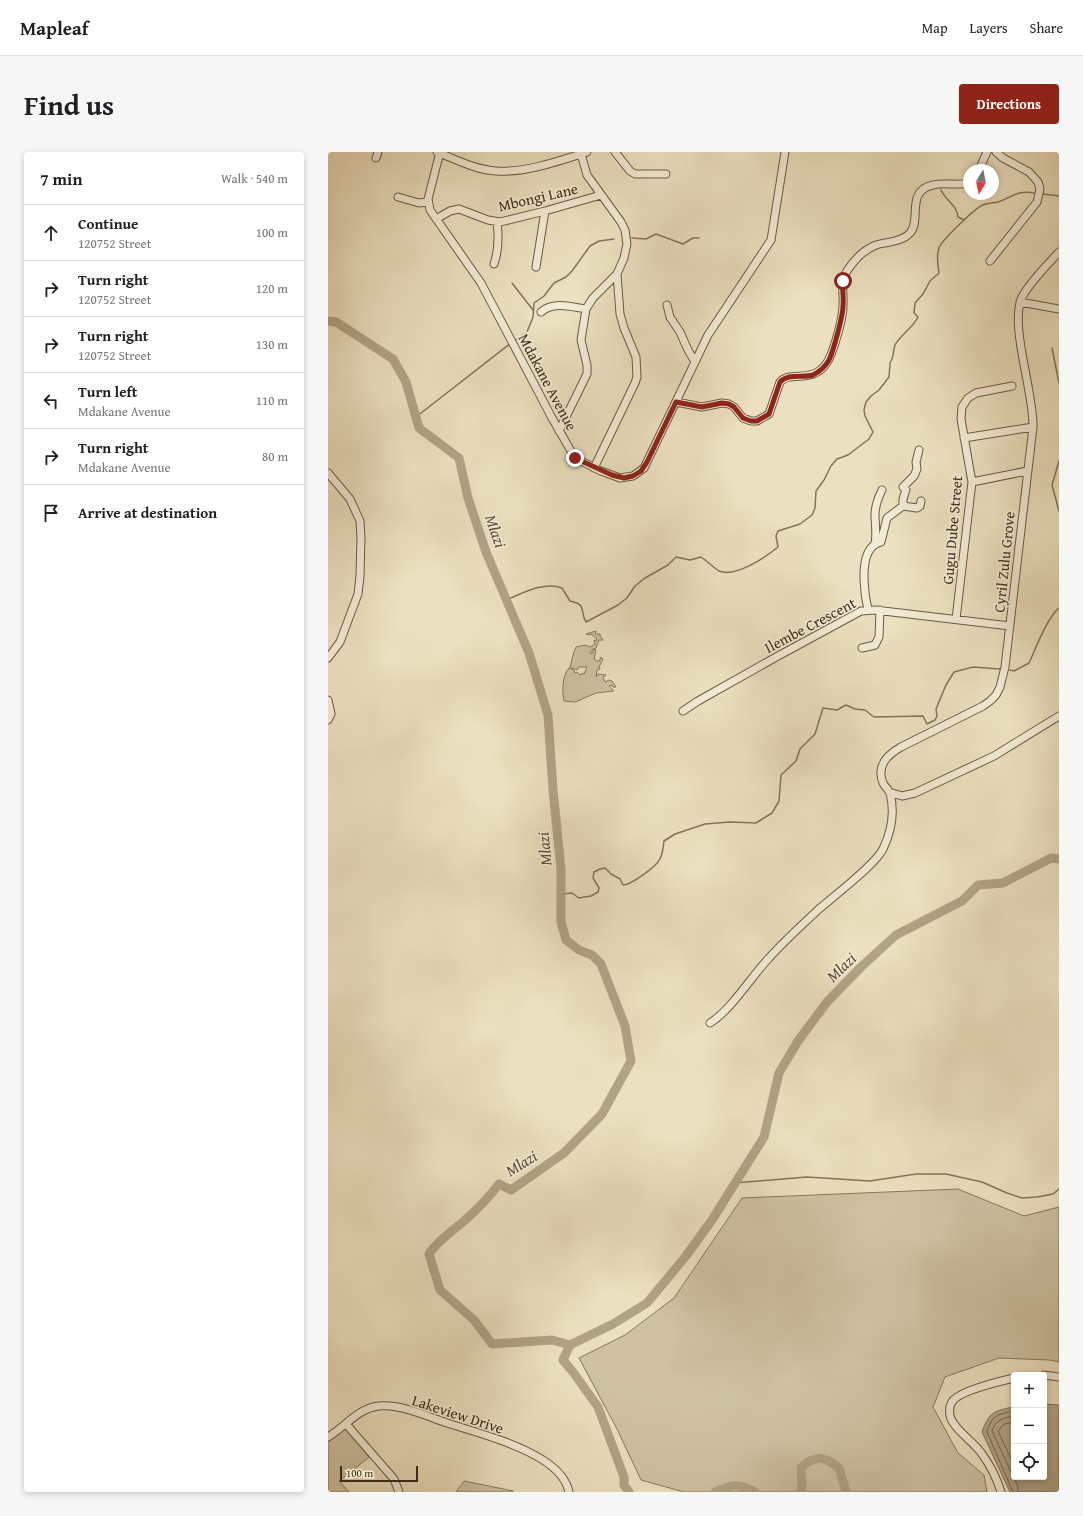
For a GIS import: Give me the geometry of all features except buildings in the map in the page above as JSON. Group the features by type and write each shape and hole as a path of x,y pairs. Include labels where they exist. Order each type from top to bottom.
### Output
{"street":[{"path":"398,197 419,203 428,202 438,152 484,169 495,171 515,171 527,169 584,153 587,175 621,222 627,244 624,258 617,274 596,295 586,309 581,340 587,365 587,374 559,431"},
{"path":"615,152 630,171 635,174 666,174"},
{"name":"Mdakane Avenue","path":"428,202 430,210 480,283 575,458 594,468 624,478 633,476 641,471 647,462 711,330 771,240 785,152"},
{"path":"982,164 987,152"},
{"path":"990,261 1037,202 1040,196 1038,182 1029,172 1003,158 996,152"},
{"path":"676,402 702,407 726,404 734,407 743,418 747,420 757,421 765,417 771,410 780,382 783,379 812,375 818,372 829,360 843,312 843,281 845,272 862,252 869,248 899,239 910,233 915,222 916,200 925,188 931,185 963,183"},
{"name":"Mbongi Lane","path":"436,219 450,211 459,209 497,222 545,211 601,195"},
{"path":"536,267 545,211"},
{"path":"494,264 499,240 497,222"},
{"name":"Cyril Zulu Grove","path":"710,1023 719,1016 769,958 790,937 879,856 891,829 893,819 889,792 884,784 881,774 883,763 889,755 983,706 996,695 1000,687 1005,667 1033,426 1032,407 1018,322 1020,302 1028,289 1056,260 1059,252"},
{"path":"594,468 637,377 636,357 620,314 617,274"},
{"path":"1020,302 1059,309"},
{"path":"541,312 554,305 586,309"},
{"path":"666,305 670,317 680,332 695,362"},
{"name":"Gugu Dube Street","path":"956,619 972,482 960,419 961,412 964,402 976,393 1012,386"},
{"path":"964,438 1033,426"},
{"path":"903,506 903,499 906,490 903,487 917,470 916,462 919,450"},
{"path":"972,482 1027,471"},
{"path":"328,473 350,499 360,521 361,537 358,594 340,642 328,658"},
{"path":"868,610 865,592 865,568 868,553 877,536 875,520 876,507 877,500 882,490"},
{"path":"874,544 881,542 887,518 903,506 917,508 920,506 922,501"},
{"path":"862,648 875,645 879,637 880,610"},
{"name":"Ilembe Crescent","path":"683,712 698,701 849,616 861,611 880,610 1010,626"},
{"path":"328,700 331,714 328,720"},
{"path":"889,792 902,796 915,793 994,756 1059,716"},
{"path":"1047,1376 1059,1377"},
{"path":"1001,1492 983,1455 955,1426 951,1419 950,1408 952,1402 962,1393 1011,1379"},
{"name":"Lakeview Drive","path":"328,1437 364,1410 380,1406 400,1408 528,1452 543,1460 558,1472 564,1479 569,1492"},
{"path":"346,1424 394,1479 399,1492"}],"shaded area":[{"path":"596,631 595,634 600,634 603,640 599,640 596,648 593,649 590,653 592,654 594,649 596,650 594,659 599,661 601,657 603,659 599,667 600,669 597,670 596,677 598,674 606,675 603,677 605,682 609,680 612,681 616,687 613,687 612,685 609,686 614,691 596,693 575,702 564,701 563,684 565,675 569,668 580,675 583,673 584,674 587,667 579,667 577,670 570,667 575,649 576,647 585,645 590,647 595,644 594,640 596,641 597,639 591,634 586,634"},
{"path":"958,1189 1024,1216 1059,1207 1059,1362 1050,1360 999,1358 945,1377 933,1407 958,1453 984,1475 987,1492 684,1492 641,1480 617,1429 579,1358 625,1335 674,1298 742,1198"},
{"path":"346,1424 373,1454 339,1481 349,1492 328,1492 328,1437"},
{"path":"464,1481 513,1491 456,1492"}],"water":[{"path":"1047,1404 1059,1405 1059,1492 1010,1492 982,1432 987,1420 997,1411 1011,1408 1011,1480 1047,1480"}],"waterway":[{"path":"941,190 956,209 958,217 964,220"},
{"path":"890,363 895,345 913,325 918,317 914,313 915,303 923,294 930,281 939,273 938,251 941,244 979,207 998,202 1015,194 1024,192 1034,193"},
{"path":"1043,194 1059,196"},
{"path":"632,238 646,239 656,234 683,244 693,238 699,238"},
{"path":"514,341 527,332 533,317 534,303 544,296 554,283 566,277 572,271 590,246 599,241 614,239"},
{"path":"512,283 533,310"},
{"name":"Mlazi","path":"328,321 336,322 393,359 406,382 419,428 459,458 468,498 486,552 529,653 548,715 553,790 561,869 561,922 566,940 579,950 592,955 601,964 625,1026 631,1061 602,1114 564,1153 511,1190 499,1184 479,1207 441,1240 429,1254 440,1290 474,1320 492,1344 552,1340 570,1345 613,1324 647,1303 686,1256 712,1220 764,1137 779,1073 798,1041 827,1002 861,967 896,935 962,901 978,885 1003,883 1051,858 1059,859"},
{"path":"416,417 511,343"},
{"path":"1052,348 1059,383"},
{"path":"506,600 526,591 541,587 555,586 562,588 570,601 581,606 586,622 618,605 627,598 635,586 645,578 668,565 676,557 690,560 701,557 719,571 726,572 733,572 742,569 758,561 778,547 776,536 778,531 800,524 812,515 815,508 816,491 837,459 848,455 869,439 873,432 865,416 864,410 866,402 879,390 889,377 890,364"},
{"path":"1059,461 1052,485 1059,511"},
{"path":"1010,670 1014,671 1029,663 1046,626 1059,608"},
{"path":"561,894 572,893 579,898 591,896 598,892 599,888 593,878 594,872 605,868 611,874 620,879 623,885 636,880 660,860 664,841 675,834 705,824 730,822 756,823 772,813 779,801 781,775 796,761 800,749 815,734 823,708 837,710 846,705 855,709 865,710 874,717 923,716 927,724 935,720 937,716 936,709 946,685 954,672 973,667 1000,669"},
{"path":"735,1183 807,1177 870,1181 916,1174 946,1174 982,1182 1022,1198 1053,1194 1059,1189"},
{"path":"570,1345 563,1360 598,1407 624,1477 624,1485 629,1492"},
{"path":"801,1492 801,1468 809,1461 820,1458 829,1461 839,1468 846,1492"},
{"path":"715,1492 731,1486 744,1487 755,1492"}],"route":[{"path":"575,458 620,478 630,478 644,468 676,402 698,407 706,407 722,403 729,404 747,420 754,422 765,417 771,410 780,382 783,379 812,375 825,366 829,360 843,312 843,281"}]}
